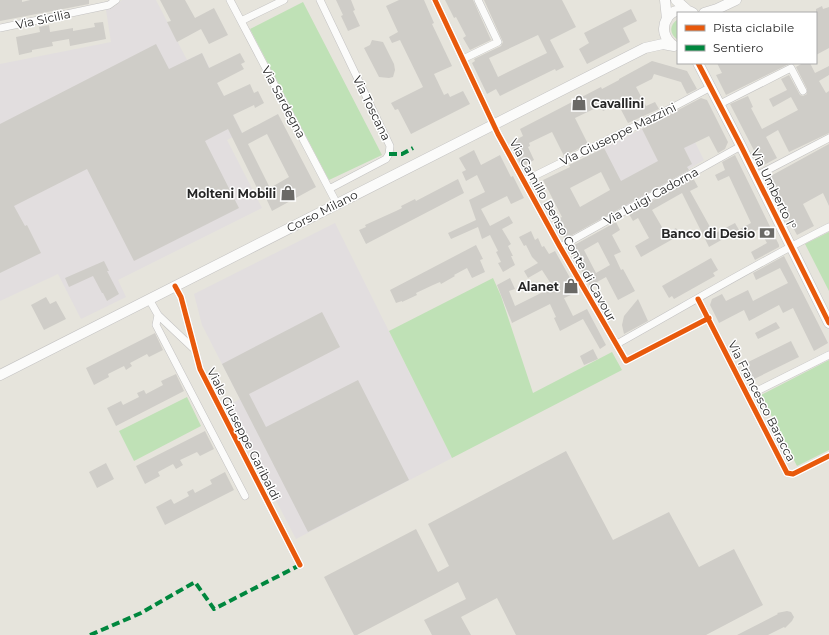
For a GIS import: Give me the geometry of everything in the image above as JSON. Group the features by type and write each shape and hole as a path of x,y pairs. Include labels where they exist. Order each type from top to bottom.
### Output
{"main road":[{"path":"665,0 666,38 676,47"},
{"path":"676,0 690,12"},
{"path":"715,11 736,0"},
{"path":"665,23 672,13 677,11 690,12"},
{"name":"Corso Milano","path":"645,48 653,41 665,23"},
{"name":"Corso Milano","path":"0,374 645,48 663,44 676,47"},
{"name":"Via Umberto I°","path":"700,64 829,323"}],"street":[{"name":"Via Sicilia","path":"0,28 109,5 116,0"},
{"name":"Via Sardegna","path":"230,0 337,204"},
{"path":"241,22 284,0"},
{"name":"Via Toscana","path":"320,0 390,146 390,154 386,159 330,189"},
{"name":"Via Camillo Benso Conte di Cavour","path":"435,0 493,124 560,247 626,361 709,318"},
{"path":"463,59 498,42 478,0"},
{"path":"720,104 791,68 803,90"},
{"name":"Via Giuseppe Mazzini","path":"524,181 664,112 711,87"},
{"path":"756,176 829,138"},
{"name":"Via Luigi Cadorna","path":"560,247 741,146"},
{"path":"616,344 698,299 745,270 829,226"},
{"name":"Viale Giuseppe Garibaldi","path":"175,286 181,298 200,369 300,565"},
{"path":"149,299 158,315 195,350"},
{"name":"Via Francesco Baracca","path":"698,299 749,395 787,473 793,474 829,456"},
{"path":"158,315 156,325 245,496"},
{"path":"749,395 829,355"}],"shaded area":[{"path":"122,0 156,0 187,60 202,53 242,132 227,140 262,208 118,280 126,297 81,319 58,274 0,301 0,64 111,42 106,10 115,6"},
{"path":"679,110 704,160 626,206 616,187 592,154"},
{"path":"335,223 452,458 296,539 227,406 240,399 202,325 194,294"}],"green space":[{"path":"303,2 382,155 329,180 250,29"},
{"path":"677,20 677,39 671,30"},
{"path":"829,232 829,291 805,244"},
{"path":"493,278 501,296 533,393 612,352 622,370 452,458 389,331"},
{"path":"829,360 829,450 797,466 761,395"},
{"path":"187,397 201,426 134,461 119,431"}],"building":[{"path":"0,0 22,0 22,2 30,0 89,0 89,4 0,21"},
{"path":"160,0 185,0 195,18 214,8 228,35 209,44 201,29 177,42 167,22 171,21"},
{"path":"336,0 351,0 355,10 353,11 360,26 348,31"},
{"path":"399,0 424,0 434,23 432,24 452,66 434,74 444,95 448,93 450,97 463,91 470,104 411,134 398,109 395,110 391,103 423,87 400,40 392,43 389,37 398,32 386,6"},
{"path":"445,0 473,0 491,40 470,50 463,38 466,36 456,17 454,18"},
{"path":"484,0 562,0 576,27 550,40 564,67 556,71 555,69 500,96 496,89 487,94 472,63 475,61 474,59 501,46 503,42","holes":["538,35 547,53 498,77 489,58"]},
{"path":"822,6 823,9 829,7 829,48 817,54 817,12 816,9"},
{"path":"631,9 637,21 623,28 630,42 587,64 579,49 589,43 584,33"},
{"path":"103,22 106,39 70,46 69,39 52,42 53,46 32,50 32,52 19,55 16,37 40,32 39,27 49,25 50,32 73,28 73,31 95,27 94,23"},
{"path":"372,40 383,42 394,64 395,70 393,77 379,77 364,48 370,45"},
{"path":"156,44 169,69 202,53 209,68 240,53 245,62 241,64 244,69 217,83 224,96 250,84 254,93 258,91 264,103 255,108 254,105 233,115 242,133 278,114 316,187 272,211 265,196 262,198 228,129 205,141 239,208 134,261 87,169 14,206 25,226 27,225 41,253 0,273 0,124","holes":["267,134 289,177 270,188 248,144"]},
{"path":"652,61 687,71 697,89 687,94 681,82 654,74 652,79 636,87 646,106 655,102 659,109 628,123 618,104 603,111 600,106 575,118 588,144 564,156 552,132 529,143 530,146 528,147 534,160 522,167 510,143 523,136 520,129 601,87 602,89"},
{"path":"718,64 789,64 726,95 716,75 722,73"},
{"path":"801,64 810,64 815,73 829,66 829,75 819,81 826,93 829,91 829,133 789,152 778,130 766,137 777,158 762,166 730,104 748,96 753,107 751,108 762,129 798,110 791,97 773,107 769,99 787,90 781,79 789,75 800,95 803,96 807,94 807,89 796,67"},
{"path":"701,98 707,100 728,142 725,149 718,153 709,136 684,148 692,164 687,167 689,170 565,239 553,221 562,217 543,180 570,167 569,165 604,148 621,181 658,161 642,129","holes":["601,172 610,190 580,207 570,188"]},
{"path":"829,144 829,206 823,193 803,204 814,226 797,235 767,178"},
{"path":"474,150 481,165 500,155 524,198 511,204 507,196 481,209 490,226 509,216 513,223 502,229 511,244 508,246 513,256 511,256 515,265 503,272 498,263 501,262 496,252 498,251 490,235 482,239 478,227 451,239 448,233 476,220 469,200 485,192 477,175 466,181 462,172 466,170 459,158"},
{"path":"735,155 779,245 779,247 755,260 751,252 767,243 759,229 744,237 740,229 751,223 729,176 718,181 715,175 725,170 722,162"},
{"path":"693,178 698,187 690,191 714,234 735,223 739,230 709,247 682,193 652,210 666,234 676,228 680,235 641,257 635,246 649,238 638,218 633,221 629,214"},
{"path":"458,179 464,193 366,244 359,230 366,227 365,225"},
{"path":"616,222 620,230 612,235 621,252 614,255 621,270 623,269 635,291 618,300 606,277 590,286 569,248","holes":["598,242 610,265 596,273 584,250"]},
{"path":"531,231 535,240 538,238 542,247 544,246 549,254 555,251 578,292 564,298 573,316 587,309 606,345 600,349 583,319 560,331 550,304 512,323 497,285 510,278 515,289 509,291 515,306 553,287 542,270 528,278 524,271 538,263 532,257 526,245 524,246 519,237"},
{"path":"476,245 483,259 480,260 485,272 472,278 467,268 441,284 440,282 416,293 417,295 402,302 396,303 390,290"},
{"path":"784,256 828,343 814,351 793,308 783,313 779,305 749,321 744,310 719,323 710,305 712,299 722,294 726,301 748,290 753,301 788,283 780,268 756,280 753,273"},
{"path":"711,258 718,270 713,273 715,276 674,299 672,296 669,298 662,286"},
{"path":"104,261 109,271 107,271 119,294 107,301 93,276 69,287 65,278"},
{"path":"46,297 50,304 56,301 66,319 44,330 31,305"},
{"path":"638,299 648,321 624,334 622,325 624,316"},
{"path":"322,312 340,347 249,394 266,427 358,380 409,480 308,532 222,364"},
{"path":"776,322 780,328 758,339 755,333"},
{"path":"155,333 163,350 149,357 147,354 130,363 132,366 126,370 124,366 108,374 109,377 94,385 86,368"},
{"path":"791,341 799,357 750,381 742,365"},
{"path":"593,349 598,359 584,365 580,356"},
{"path":"176,374 184,391 116,426 107,408 121,401 123,405 139,397 137,393 144,390 146,394 163,385 161,381"},
{"path":"205,431 214,449 200,456 197,452 180,460 183,465 176,469 173,464 158,472 160,476 145,484 136,466"},
{"path":"566,451 613,540 669,512 699,567 734,549 763,605 706,635 516,635 497,598 461,617 471,635 432,635 424,620 466,599 458,582 357,635 354,635 324,577 416,529 438,572 449,566 428,524"},
{"path":"106,463 114,479 97,488 89,472"},
{"path":"225,472 234,490 165,525 156,507 171,499 174,504 189,496 187,492 193,489 195,493 212,484 210,480"},
{"path":"787,611 791,612 794,617 785,628 784,627 768,635 737,635 778,614 777,613"}],"marked path":[{"path":"389,154 402,154 413,148"},
{"path":"90,635 141,613 195,582 214,609 300,565"}],"cycle path":[{"path":"435,0 498,134 560,247 626,361 709,318"},
{"path":"699,64 829,323"},
{"path":"175,286 181,297 200,369 300,565"},
{"path":"698,299 787,473 793,474 829,456"}],"place":[{"name":"Cavallini","path":"579,103"},
{"name":"Molteni Mobili","path":"288,193"},
{"name":"Banco di Desio","path":"767,233"},
{"name":"Alanet","path":"571,286"}]}
